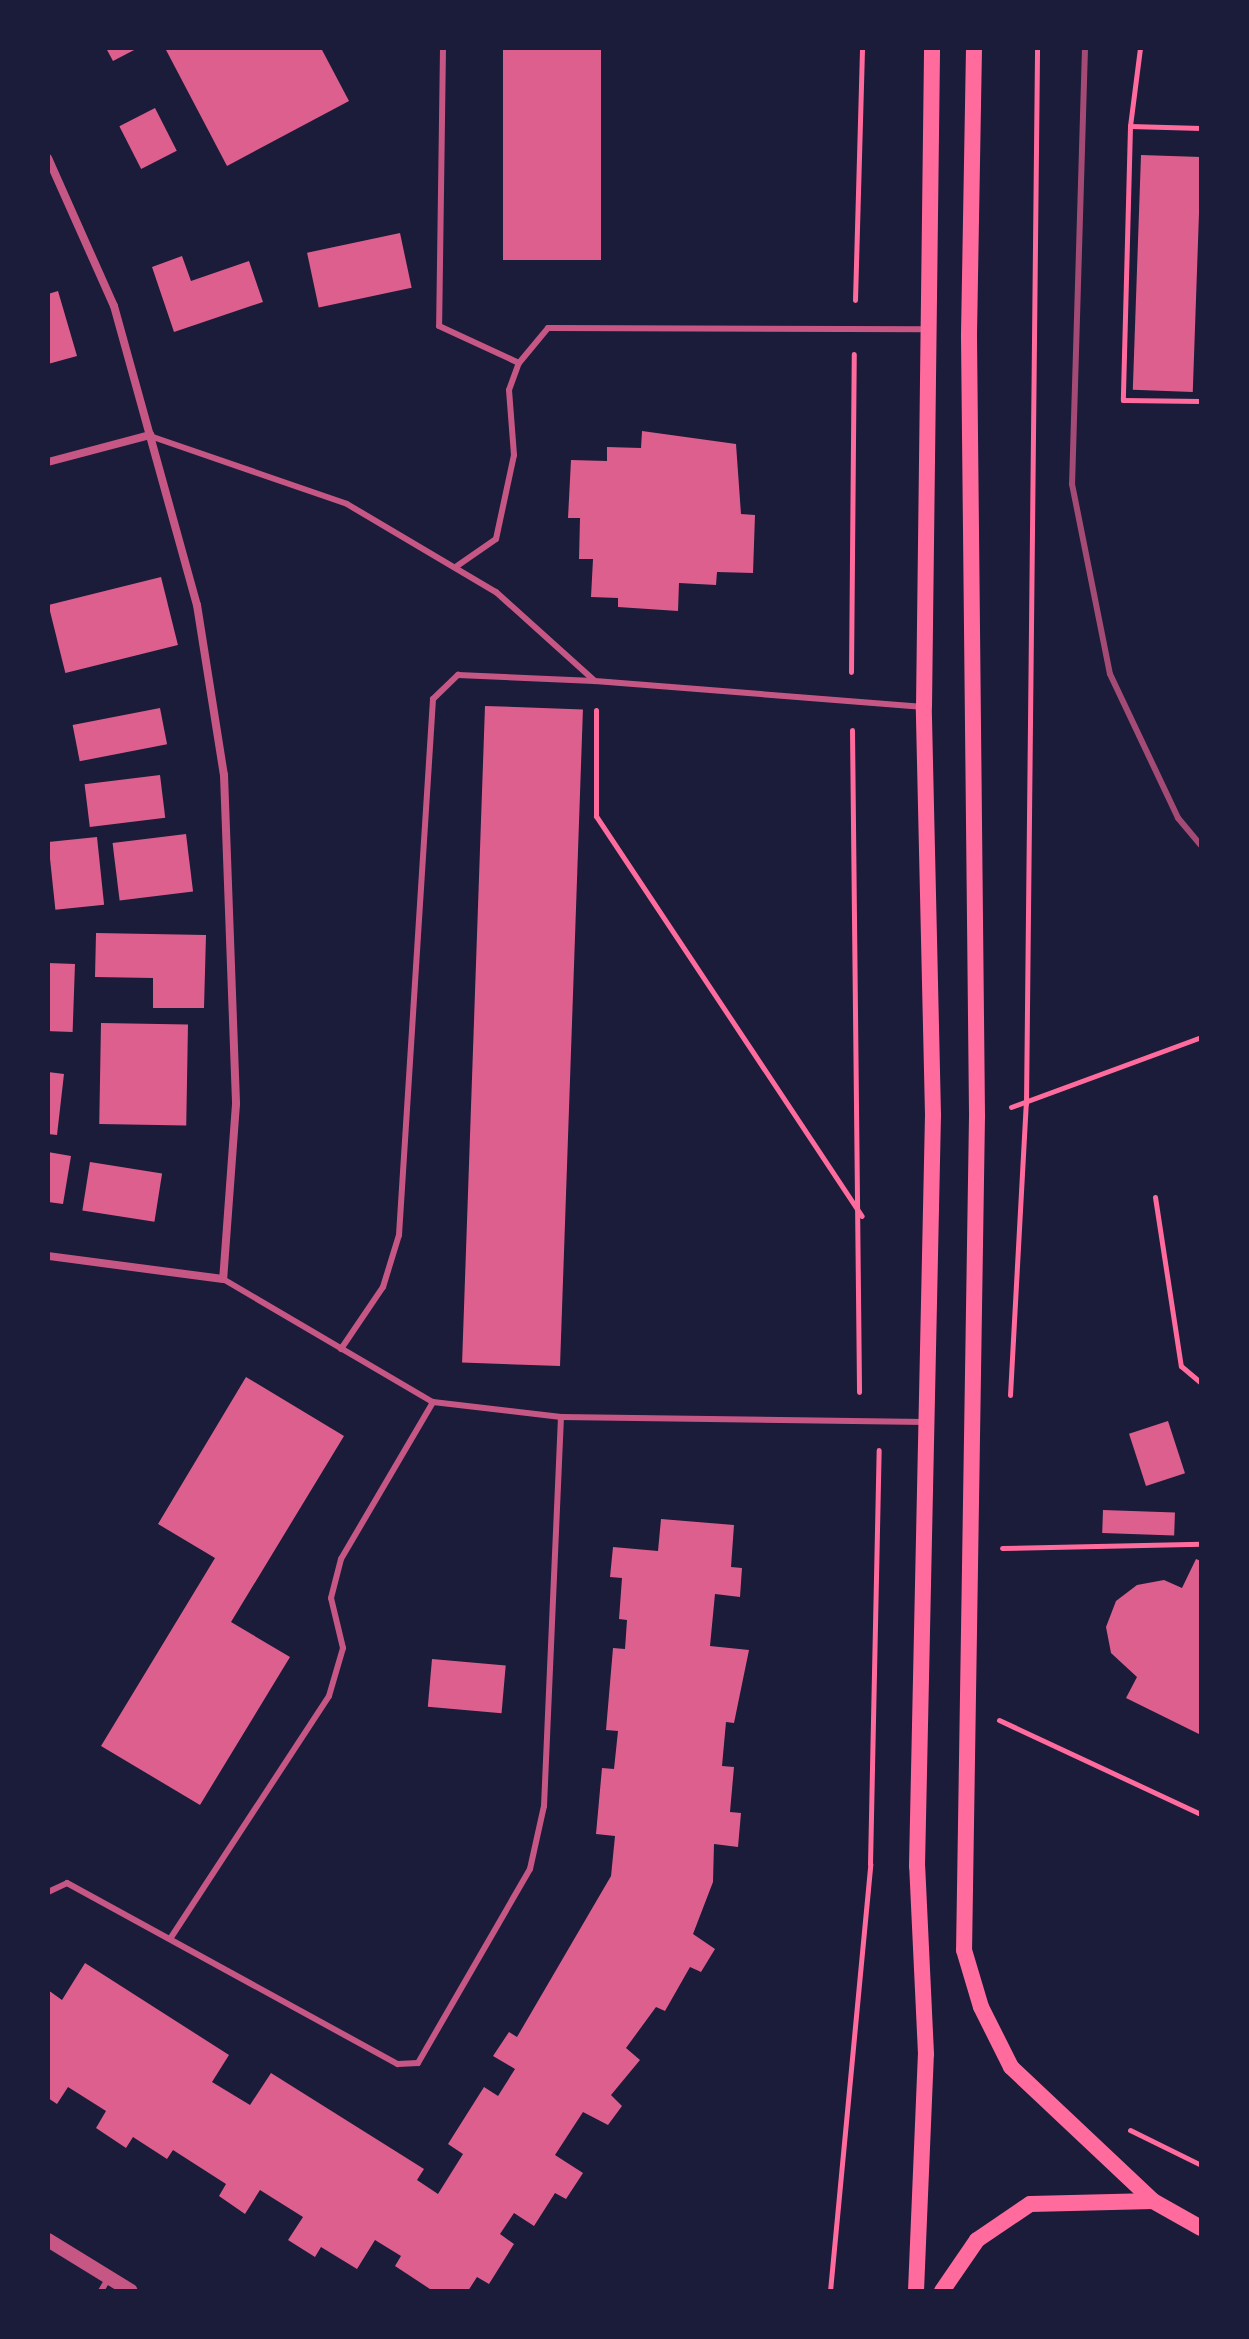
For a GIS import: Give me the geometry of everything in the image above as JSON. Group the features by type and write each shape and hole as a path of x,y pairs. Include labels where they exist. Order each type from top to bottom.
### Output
{"main road":[{"path":"916,2291 926,2054 917,1866 933,1115 924,707 932,48"},
{"path":"974,48 969,337 977,1116 964,1950 981,2007 1011,2067 1153,2201 1201,2228"},
{"path":"942,2291 977,2240 1030,2204 1153,2201"}],"street":[{"path":"48,158 114,306 197,605 224,775 236,1104 223,1279 48,1256"},
{"path":"48,462 150,435"},
{"path":"48,2240 131,2291"}],"lane":[{"path":"443,48 439,326 519,363"},
{"path":"457,566 496,539 514,455 509,390 519,363 548,328 927,329"},
{"path":"150,435 347,504 457,566 595,681"},
{"path":"341,1349 383,1287 399,1235 433,699 458,675 595,681 924,707"},
{"path":"223,1279 433,1402 561,1417 926,1423"},
{"path":"170,1939 329,1696 343,1648 331,1598 341,1559 433,1402"},
{"path":"48,1892 67,1883 398,2064 418,2063 530,1869 544,1806 561,1417"},
{"path":"101,2291 109,2277"}],"path":[{"path":"859,1421 863,1217 851,701 854,330 862,48"},
{"path":"1009,1400 1026,1104 1037,48"},
{"path":"1140,48 1130,126 1123,400 1201,401"},
{"path":"1130,126 1201,128"},
{"path":"595,681 596,816 863,1217"},
{"path":"977,1116 1026,1104 1201,1037"},
{"path":"1155,1197 1181,1366 1201,1383"},
{"path":"830,2291 870,1864 880,1421"},
{"path":"1001,1535 1001,1564"},
{"path":"1001,1548 1201,1544"},
{"path":"997,1734 998,1704"},
{"path":"997,1719 1201,1814"},
{"path":"1117,2123 1201,2165"}],"building":[{"path":"106,48 138,48 113,61"},
{"path":"165,48 321,48 349,101 227,166"},
{"path":"503,48 601,48 601,260 503,260"},
{"path":"155,108 177,151 141,169 119,126"},
{"path":"1141,155 1201,157 1193,392 1133,390"},
{"path":"400,233 412,288 319,308 307,253"},
{"path":"182,256 191,281 249,261 263,302 174,332 152,267"},
{"path":"58,291 77,356 48,364 48,294"},
{"path":"642,431 736,444 741,514 755,515 753,573 717,572 716,585 679,583 678,611 618,607 618,598 591,597 593,559 579,559 580,518 568,518 571,460 607,461 607,447 641,448"},
{"path":"161,577 178,645 65,673 48,605"},
{"path":"485,706 583,709 560,1366 462,1363"},
{"path":"160,708 167,744 80,761 73,725"},
{"path":"160,775 165,818 90,827 85,784"},
{"path":"186,834 193,892 120,901 113,843"},
{"path":"97,837 104,905 55,910 48,842"},
{"path":"96,933 206,935 204,1008 153,1008 153,978 95,977"},
{"path":"48,963 75,964 73,1032 48,1031"},
{"path":"101,1023 188,1025 186,1126 99,1124"},
{"path":"48,1072 64,1074 57,1135 48,1134"},
{"path":"48,1152 71,1156 63,1204 48,1202"},
{"path":"90,1162 162,1173 154,1222 82,1210"},
{"path":"246,1377 344,1436 231,1622 290,1657 200,1805 101,1746 215,1558 158,1524"},
{"path":"1168,1421 1185,1473 1146,1486 1129,1434"},
{"path":"1103,1510 1175,1513 1174,1535 1102,1533"},
{"path":"661,1519 734,1525 731,1567 742,1568 740,1597 715,1594 710,1646 749,1650 734,1723 726,1722 722,1766 734,1767 730,1812 741,1813 738,1847 714,1844 713,1882 693,1934 715,1949 701,1972 690,1967 665,2011 656,2007 626,2048 640,2060 611,2095 622,2106 608,2125 583,2112 555,2155 583,2173 566,2199 555,2193 534,2226 514,2213 500,2234 514,2244 489,2284 477,2277 468,2291 433,2291 395,2266 401,2256 375,2240 357,2269 321,2247 315,2257 288,2240 303,2217 260,2190 245,2214 219,2196 226,2184 173,2150 167,2159 133,2137 126,2148 96,2128 106,2111 68,2087 57,2104 48,2098 48,1990 62,2000 85,1963 229,2055 212,2082 250,2105 271,2073 424,2169 417,2180 438,2194 463,2154 448,2144 484,2087 498,2096 515,2069 493,2056 509,2032 517,2037 611,1876 615,1836 596,1834 602,1768 614,1769 618,1731 606,1730 613,1648 625,1649 627,1620 619,1619 622,1578 610,1577 613,1547 658,1551"},
{"path":"1196,1559 1201,1561 1201,1735 1126,1698 1137,1677 1111,1653 1106,1627 1116,1601 1137,1585 1164,1580 1182,1588"},
{"path":"432,1659 506,1665 502,1713 428,1707"}],"railway":[{"path":"1085,48 1072,484 1110,674 1178,818 1201,845"}]}
